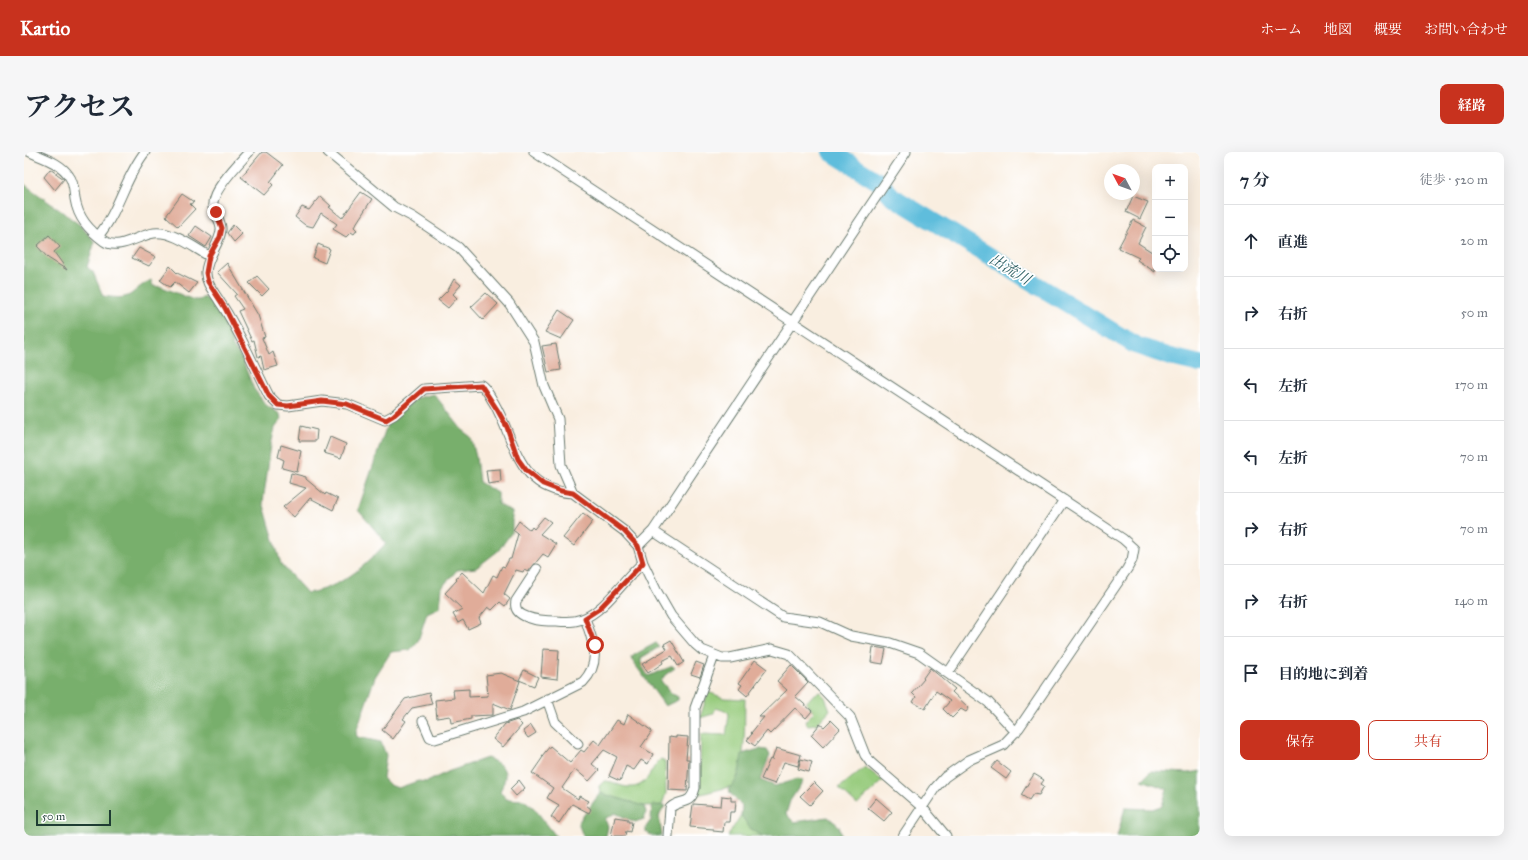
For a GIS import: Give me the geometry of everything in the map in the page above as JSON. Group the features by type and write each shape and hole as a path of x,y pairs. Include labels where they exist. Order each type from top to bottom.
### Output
{"street":[{"path":"30,152 59,166 69,176 73,186 79,214 86,225 105,241 115,245 153,233 166,233 209,256"},
{"path":"99,235 108,225 121,196 145,152"},
{"path":"249,152 222,183 216,195 213,206 222,228 220,237 209,256 206,273 208,282 225,308 269,396 278,405 288,406 322,401 347,404 386,420 424,389 481,385 507,427 518,459 526,470 543,484 561,491 573,493 624,531 638,546 643,563 671,616 695,644 702,650 714,656 730,658 772,649 781,650 790,654 850,717 865,755 870,762 922,807 946,836"},
{"path":"328,152 394,207 413,217 458,247 509,304 534,342 544,386 558,419 561,465 573,493"},
{"path":"534,152 1123,539 1134,549 1134,553 1127,569 1016,732 1003,745 958,766 935,788 903,836"},
{"path":"638,546 653,531 906,152"},
{"path":"948,673 1064,500"},
{"path":"653,531 783,617 820,622 851,636 890,643 919,653 988,702 1016,732"},
{"path":"537,569 516,602 515,607 517,611 532,619 540,621 571,622 585,618 599,609 643,563"},
{"path":"423,721 430,737 435,739 478,724 509,717 583,682 589,673 594,658 595,645 585,618"},
{"path":"668,836 670,808 674,805 685,803 690,800 695,788 695,708 714,656"},
{"path":"547,699 555,722 578,744"}],"green space":[{"path":"24,184 80,225 94,241 87,267 93,272 103,296 126,297 151,280 153,286 162,287 194,300 199,300 204,297 219,307 233,347 241,357 254,389 266,405 280,414 281,420 275,428 271,445 263,502 281,564 307,593 330,586 351,575 378,552 386,543 358,510 387,425 416,398 434,394 463,431 471,437 476,457 479,482 498,493 498,504 512,512 512,532 498,551 476,568 457,570 442,587 440,607 427,613 418,641 410,650 391,652 375,677 356,732 357,737 381,742 386,755 383,778 390,785 398,788 418,781 427,782 447,772 487,758 498,763 504,770 505,774 505,779 500,791 506,799 524,800 534,808 556,836 24,836"},
{"path":"656,643 659,647 641,658 641,664 648,676 673,666 675,668 665,675 661,681 671,693 678,697 678,700 665,706 631,659 634,655"},
{"path":"708,692 724,698 745,699 743,755 741,766 733,786 699,794 701,734 726,735 729,715 728,712 716,708 713,714 700,718"},
{"path":"820,692 825,697 830,710 817,724 808,725 805,721 814,712 806,703 813,695"},
{"path":"759,749 767,750 770,755 760,780 775,786 797,779 803,781 790,801 786,814 794,822 828,817 839,826 842,836 762,836 750,828 741,815 742,806 730,793 729,788 733,785 737,778 742,754"},
{"path":"661,759 665,761 666,793 662,805 644,806 600,793 599,786 604,781 626,787 641,784 645,781"},
{"path":"865,767 883,781 857,805 839,788"},
{"path":"1151,771 1188,773 1200,771 1200,836 1117,836 1125,808 1153,809 1162,806 1167,789 1142,780"},
{"path":"600,793 644,806 646,812 644,819 635,822 615,813 605,819 608,827 606,836 583,836 578,823"},
{"path":"652,805 665,806 659,816 662,836 652,836 646,832 646,827 651,820"},
{"path":"741,815 750,828 762,836 728,836"}],"building":[{"path":"262,152 266,152 283,165 270,182 273,185 264,195 241,177"},
{"path":"50,169 64,179 55,190 44,177"},
{"path":"361,192 372,199 354,227 357,230 354,234 351,232 346,237 333,229 337,224 321,213 313,227 305,225 295,217 302,207 309,210 320,196 331,206 329,207 342,218"},
{"path":"182,194 194,202 190,204 195,209 178,227 166,216"},
{"path":"1140,199 1148,202 1140,219 1126,212 1131,200"},
{"path":"1133,220 1146,227 1138,243 1152,252 1152,270 1137,260 1139,258 1118,248"},
{"path":"233,225 242,234 234,242 227,233"},
{"path":"196,226 212,237 206,247 189,236"},
{"path":"49,235 60,247 54,252 67,270 48,258 37,246"},
{"path":"318,244 330,249 325,263 313,258"},
{"path":"139,248 156,257 149,266 132,258"},
{"path":"227,263 258,315 265,337 262,338 269,355 273,352 278,366 264,370 261,356 258,357 254,340 252,341 238,311 243,309 234,296 237,294 217,272"},
{"path":"170,266 177,273 197,283 189,293 175,282 170,287 160,280"},
{"path":"257,276 269,289 262,296 249,283"},
{"path":"454,279 461,285 453,294 457,298 448,308 438,300 448,290"},
{"path":"486,293 498,304 483,320 471,307"},
{"path":"559,310 574,320 561,339 545,332"},
{"path":"556,344 561,370 548,372 542,346"},
{"path":"301,426 317,430 316,441 299,441"},
{"path":"330,437 346,444 341,458 324,453"},
{"path":"281,445 301,451 297,472 282,468 284,460 278,457"},
{"path":"500,469 501,482 488,484 486,470"},
{"path":"291,473 306,477 306,479 325,495 326,493 338,499 333,510 310,498 294,517 283,507 306,488 289,483"},
{"path":"583,513 593,521 574,546 563,538"},
{"path":"544,517 551,522 540,534 556,544 548,557 543,554 528,572 524,570 523,572 516,570 504,594 510,599 505,606 500,602 492,610 488,607 479,618 481,623 468,629 463,620 458,623 453,614 462,609 445,593 457,580 456,579 462,572 484,593 493,575 497,577 502,566 505,567 509,559 511,559 518,534 513,530 519,521 530,530 532,527 534,529"},
{"path":"671,640 684,662 678,666 672,656 662,661 663,663 648,673 642,664 667,649 664,644"},
{"path":"873,647 886,649 883,664 871,662"},
{"path":"543,649 559,650 557,679 541,677"},
{"path":"755,660 767,669 747,696 739,689 742,685 739,683"},
{"path":"696,662 704,665 700,677 691,674"},
{"path":"791,665 808,682 795,696 812,711 806,718 795,708 770,734 767,731 755,746 747,740 764,717 759,717 787,690 777,681"},
{"path":"930,668 955,689 952,692 969,708 966,712 961,709 952,718 943,709 950,701 936,691 925,709 913,702 916,697 912,693 924,679 923,678"},
{"path":"524,670 538,677 534,686 519,680"},
{"path":"501,673 520,681 510,710 493,703 493,715 471,716 471,719 451,723 450,716 437,718 435,700 454,698 453,690 469,689 469,697 488,696 486,675"},
{"path":"429,693 432,704 412,708 403,719 406,721 393,739 382,730 405,699"},
{"path":"628,714 652,731 641,747 653,754 648,764 641,760 634,770 626,766 620,781 609,776 617,757 604,750 592,764 599,770 589,781 575,769 562,788 578,799 579,796 589,801 586,805 591,809 589,813 572,804 559,823 551,817 559,805 547,798 553,788 532,773 543,757 542,756 550,746 570,763 581,750 584,752 594,740 600,745 617,720 624,724"},
{"path":"517,720 522,725 503,747 493,739 505,724"},
{"path":"831,720 840,729 823,747 811,735 820,724 824,727"},
{"path":"531,725 536,733 528,738 523,731"},
{"path":"676,736 688,737 686,759 689,759 687,791 668,790 669,737 676,738"},
{"path":"776,748 801,755 798,766 784,762 775,784 761,779 770,759 772,760"},
{"path":"801,759 812,762 809,772 798,769"},
{"path":"997,761 1011,772 1006,779 991,768"},
{"path":"1034,774 1044,780 1041,784 1044,786 1039,795 1033,794 1029,800 1021,795"},
{"path":"519,780 525,788 516,796 510,789"},
{"path":"814,782 823,791 810,805 800,796"},
{"path":"722,796 731,797 731,801 736,801 735,812 730,812 729,822 724,822 723,832 713,831 713,829 690,827 693,804 721,806"},
{"path":"876,798 892,812 884,821 868,808"},
{"path":"615,817 628,819 628,822 632,822 630,832 626,831 625,836 611,836"}],"waterway":[{"name":"出流川","path":"831,152 879,182 893,197 1135,345 1171,357 1200,364"}],"route":[{"path":"216,212 222,228 220,237 209,256 206,273 208,282 225,308 269,396 278,405 288,406 322,401 347,404 375,417 386,420 424,389 477,384 481,385 487,391 507,427 518,459 526,470 537,480 552,489 566,493 573,493 624,531 638,546 643,563 599,609 585,618 595,645"}]}
